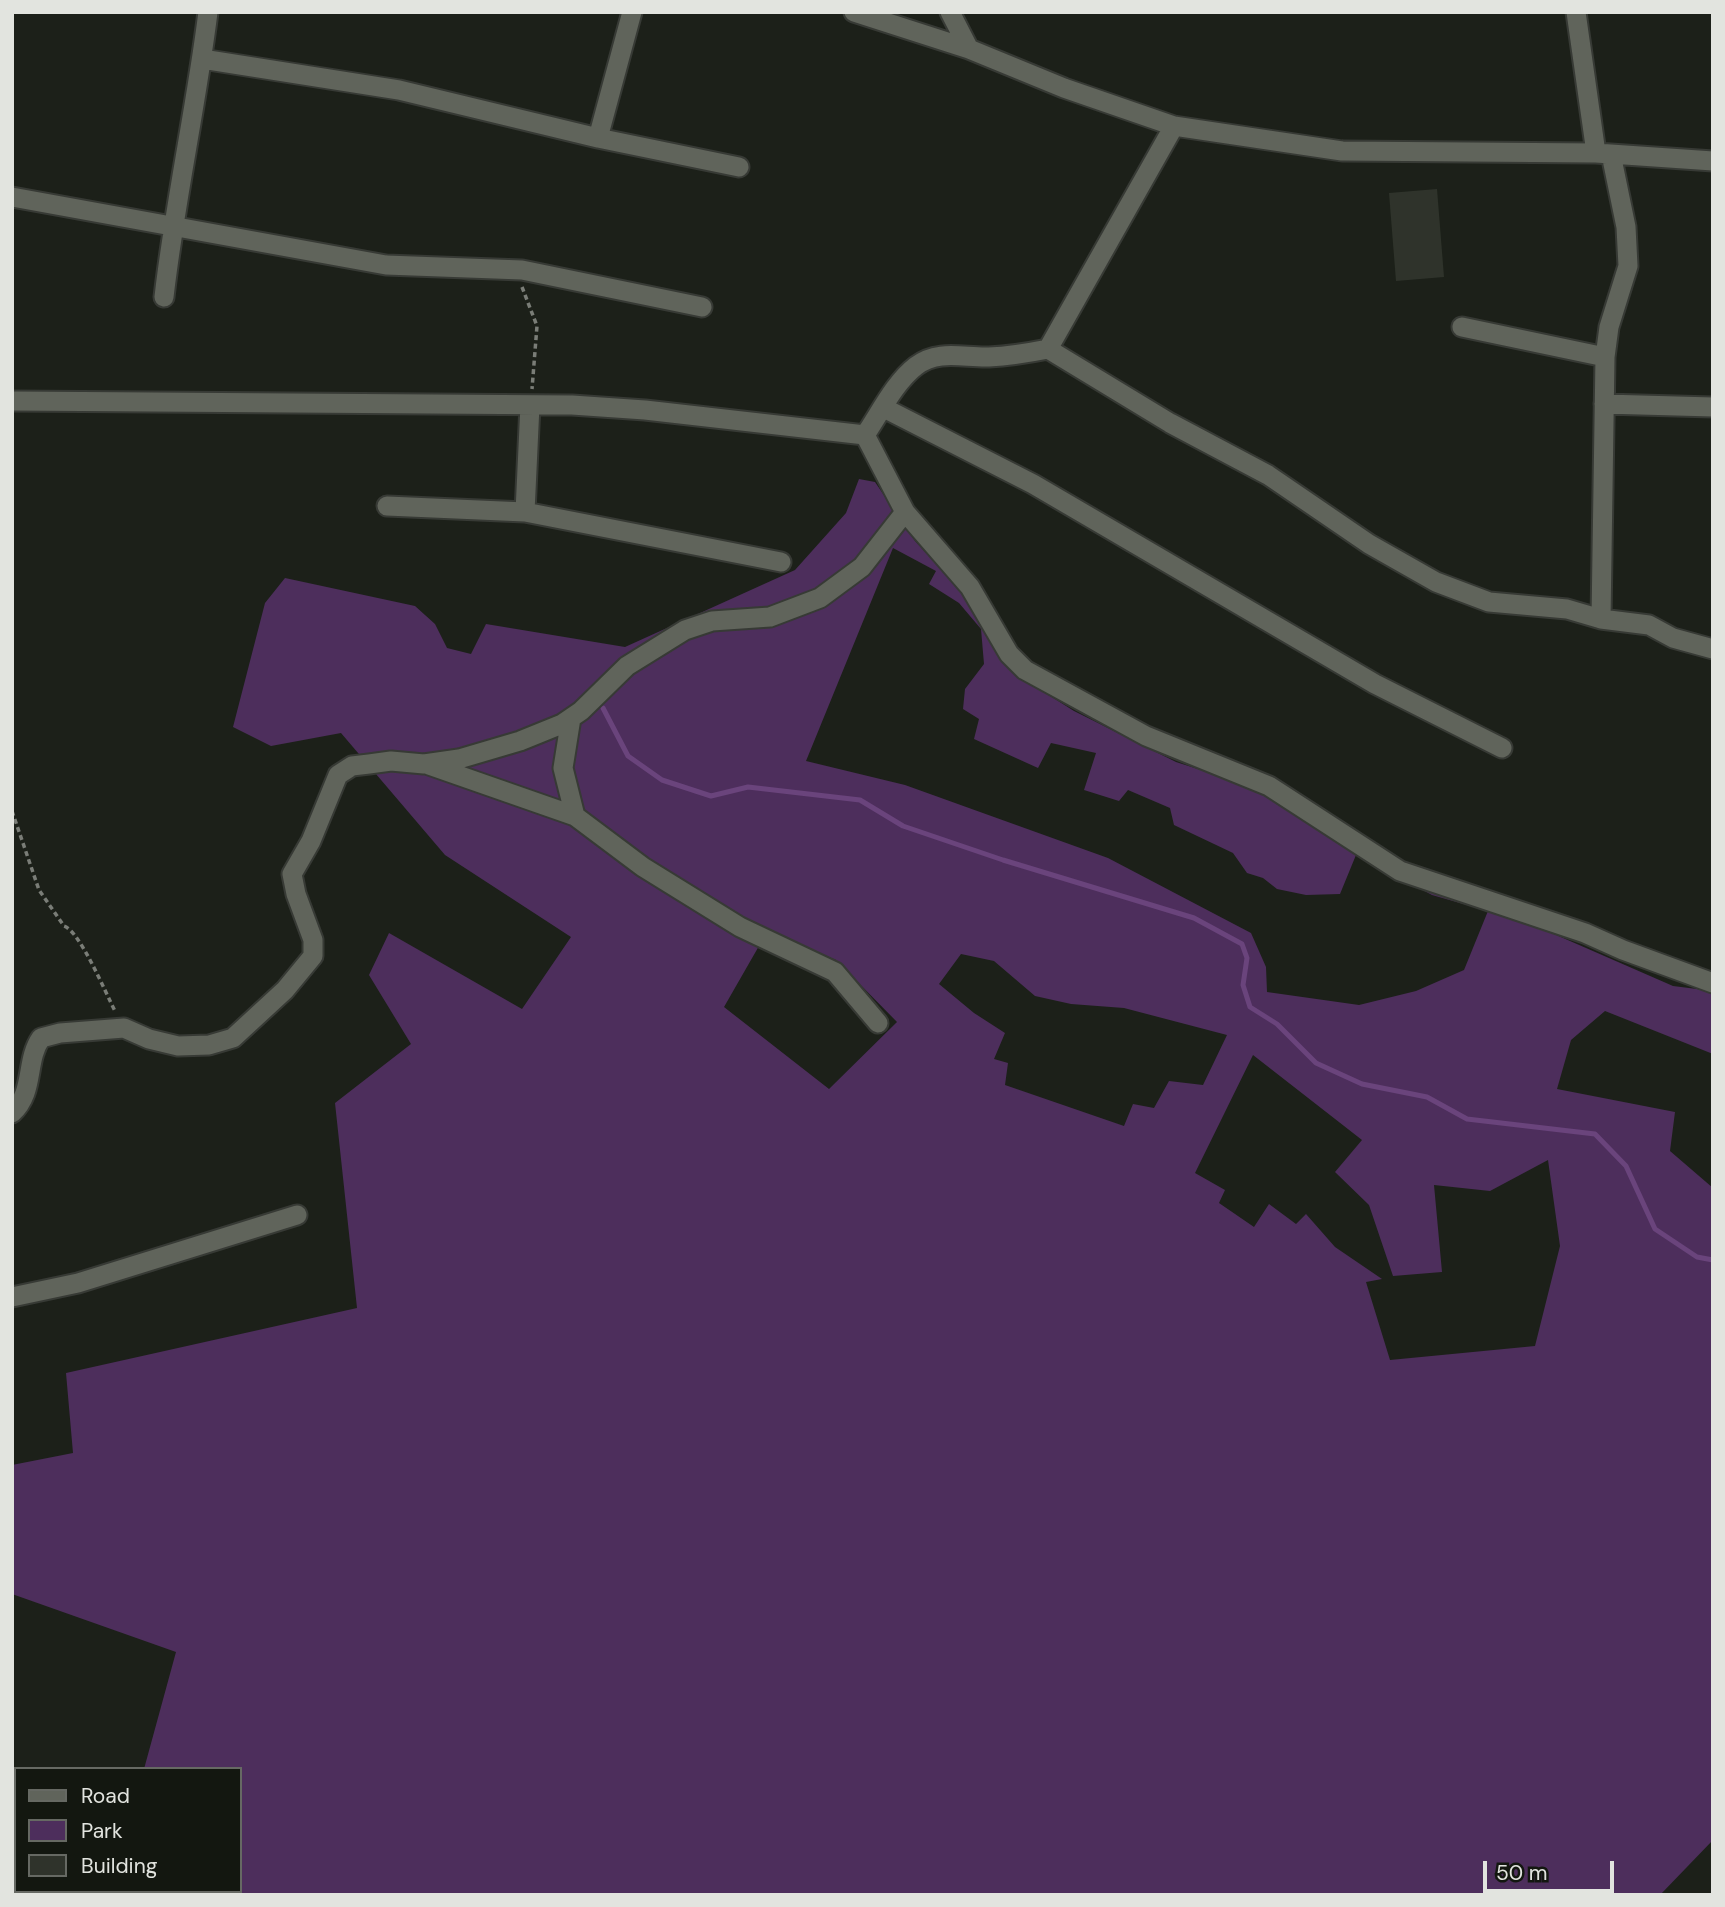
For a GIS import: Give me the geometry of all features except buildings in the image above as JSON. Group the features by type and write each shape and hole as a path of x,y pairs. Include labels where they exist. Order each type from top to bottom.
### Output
{"street":[{"path":"164,297 172,226 208,12"},
{"path":"598,138 632,12"},
{"path":"854,12 969,49 1064,88 1174,126 1342,151 1604,154 1713,161"},
{"path":"950,12 969,49"},
{"path":"1576,12 1604,154 1626,227 1628,266 1609,327 1605,357 1601,620"},
{"path":"202,60 399,90 598,138 740,167"},
{"path":"1048,349 1174,126"},
{"path":"12,197 386,265 522,270 702,307"},
{"path":"1462,327 1605,357"},
{"path":"865,435 913,368 922,361 951,354 985,358 1048,349 1170,423 1268,475 1369,544 1436,582 1489,602 1567,609 1601,620 1649,625 1673,638 1713,649"},
{"path":"12,401 530,405 645,410 865,435"},
{"path":"1604,404 1713,407"},
{"path":"525,512 530,405"},
{"path":"884,408 1033,484 1375,684 1502,748"},
{"path":"865,435 905,513 970,587 1009,654 1045,683 1146,736 1269,786 1400,871 1586,933 1623,950 1713,983"},
{"path":"387,506 525,512 781,562"},
{"path":"424,764 482,754 520,741 571,718 627,666 685,630 712,621 770,617 820,598 862,567 905,513"},
{"path":"571,718 563,768 575,816"},
{"path":"12,1113 21,1105 30,1080 34,1048 41,1038 60,1032 124,1028 149,1039 178,1046 209,1045 233,1038 285,990 313,956 313,940 296,894 292,874 311,841 338,775 352,766 391,761 424,764 575,816 643,867 740,927 835,972 878,1023"},
{"path":"12,1297 78,1283 297,1215"}],"path":[{"path":"522,270 521,284 537,326 530,405"},
{"path":"12,811 39,890 64,926 70,928 79,940 124,1028"}],"green space":[{"path":"859,479 875,482 915,541 965,595 1017,675 1074,711 1176,762 1264,790 1348,844 1673,986 1713,991 1713,1054 1605,1011 1571,1040 1557,1089 1675,1112 1670,1151 1713,1188 1713,1840 1660,1895 116,1895 242,1893 242,1767 145,1767 176,1652 12,1594 12,1465 73,1453 66,1373 357,1308 335,1103 411,1044 369,975 389,933 522,1009 571,937 445,855 341,733 271,746 233,727 265,603 285,578 415,606 435,624 447,648 471,654 486,624 625,647 795,570 846,513","holes":["893,548 936,571 929,584 959,603 981,629 984,664 965,689 963,709 979,719 974,739 1038,768 1051,743 1096,753 1084,790 1119,801 1128,790 1170,808 1174,825 1233,853 1247,873 1263,878 1277,889 1306,895 1340,894 1356,855 1432,895 1488,911 1464,970 1416,991 1359,1005 1267,992 1266,967 1251,933 1108,858 905,785 806,761","767,932 836,960 897,1022 829,1089 724,1007","961,954 994,961 1035,996 1071,1004 1124,1008 1227,1035 1203,1085 1169,1081 1154,1108 1133,1104 1124,1126 1005,1085 1008,1063 994,1059 1005,1033 974,1013 939,984","1253,1055 1362,1140 1335,1172 1369,1205 1393,1276 1442,1272 1434,1185 1490,1191 1548,1160 1560,1246 1535,1346 1390,1360 1366,1282 1382,1279 1335,1247 1306,1214 1296,1224 1269,1204 1254,1227 1219,1203 1225,1190 1195,1173"]}],"waterway":[{"path":"603,708 628,756 662,780 711,796 748,787 860,800 903,826 1003,860 1194,918 1242,944 1247,958 1243,985 1250,1007 1277,1024 1316,1063 1362,1084 1427,1097 1467,1119 1595,1134 1626,1166 1655,1229 1697,1257 1713,1260"}]}
